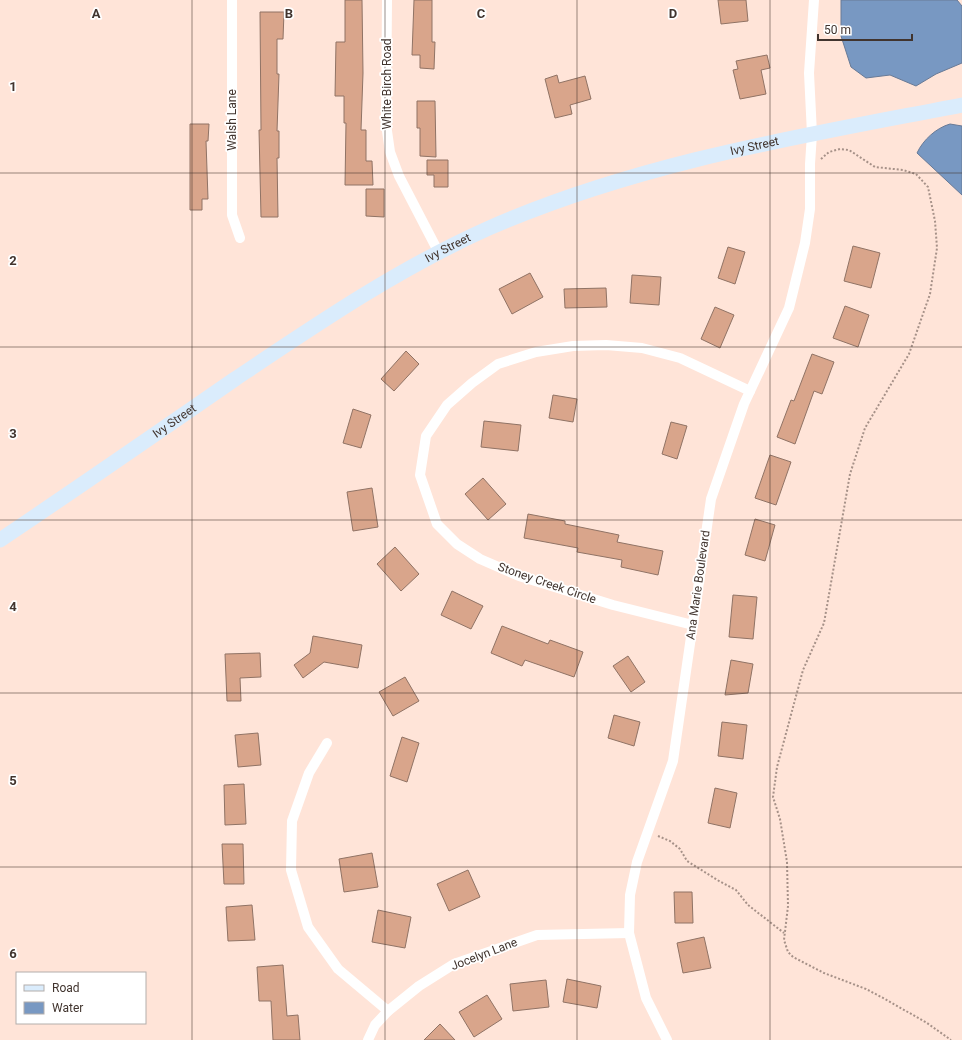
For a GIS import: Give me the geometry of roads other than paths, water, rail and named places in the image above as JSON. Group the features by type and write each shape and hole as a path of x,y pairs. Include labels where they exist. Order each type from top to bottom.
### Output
{"main road":[{"name":"Ivy Street","path":"0,540 363,294 439,252 488,229 593,188 688,160 962,105"}],"street":[{"name":"Walsh Lane","path":"232,0 232,215 240,238"},
{"name":"White Birch Road","path":"387,0 386,124 390,152 400,176 439,252"},
{"name":"Ana Marie Boulevard","path":"667,1040 646,998 629,933 630,895 637,862 673,760 711,499 750,390 789,308 805,243 810,209 812,134 809,73 814,0"},
{"name":"Stoney Creek Circle","path":"692,625 613,605 519,576 480,559 457,544 437,524 420,474 426,436 447,405 472,383 498,364 536,352 573,346 606,345 642,348 680,358 750,390"},
{"path":"327,743 309,773 292,821 291,870 308,927 338,969 388,1012"},
{"name":"Jocelyn Lane","path":"368,1040 375,1025 388,1012 419,986 454,964 537,935 629,933"}],"water":[{"path":"841,0 957,0 962,6 962,63 936,74 916,86 890,75 866,78 851,67 841,36"},
{"path":"950,124 962,126 962,195 917,153 930,135 940,128"}]}
